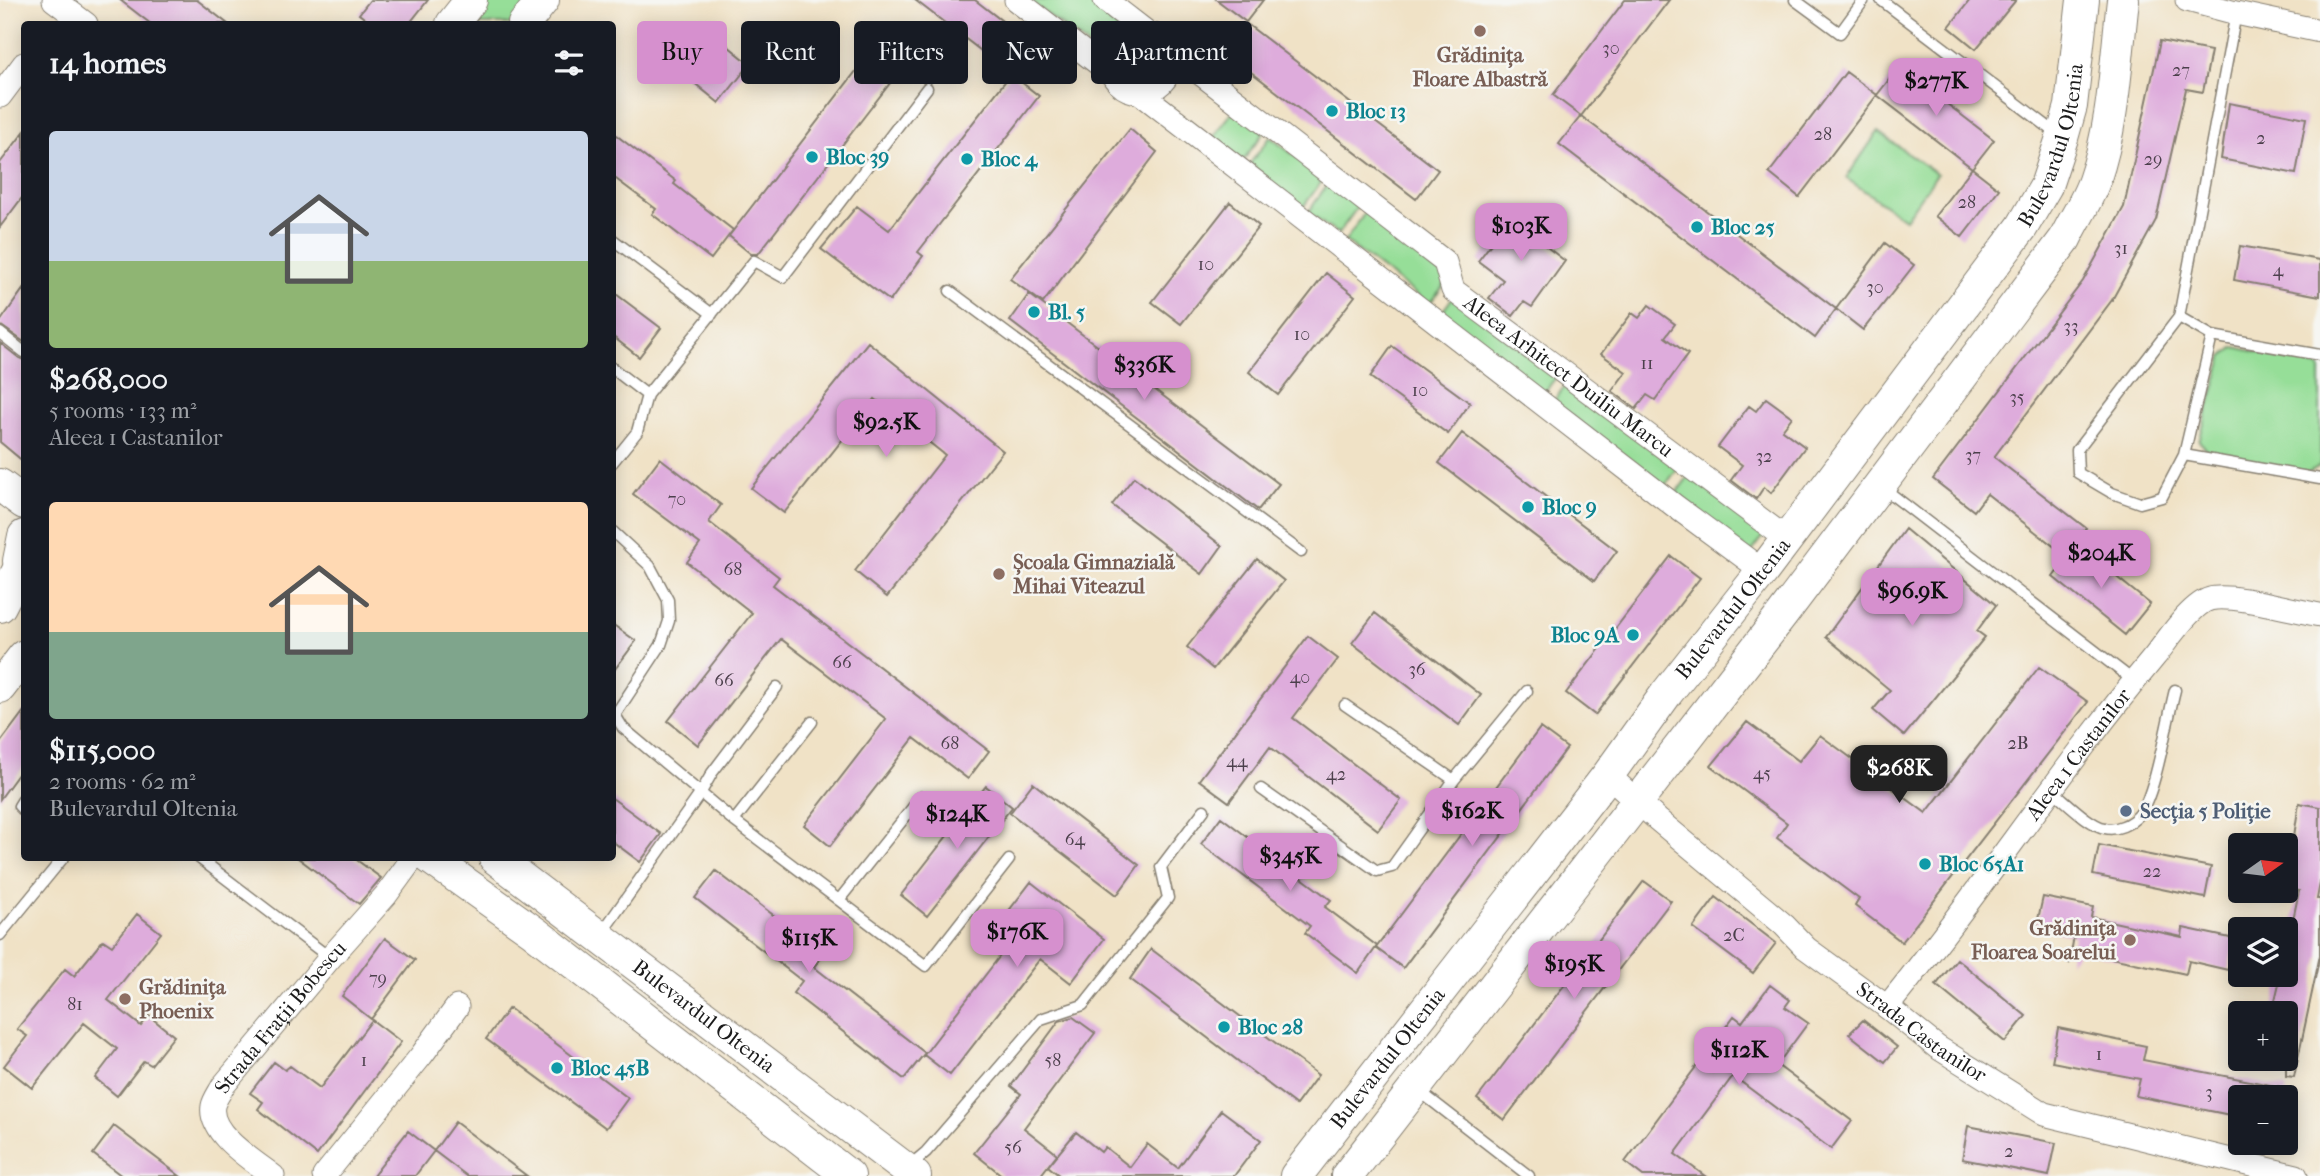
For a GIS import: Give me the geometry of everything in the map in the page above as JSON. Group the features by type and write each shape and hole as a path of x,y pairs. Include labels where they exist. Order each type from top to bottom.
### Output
{"street":[{"path":"454,21 471,0"},
{"path":"526,21 543,0"},
{"name":"Aleea Arhitect Duiliu Marcu","path":"1016,0 1091,58"},
{"name":"Aleea Arhitect Duiliu Marcu","path":"1105,0 1132,21"},
{"name":"Bulevardul Oltenia","path":"1296,1176 1608,775 1666,694 1763,571 2022,228 2046,186 2071,106 2082,0"},
{"name":"Bulevardul Oltenia","path":"1347,1176 1880,485 2065,239 2088,194 2103,149 2123,0"},
{"path":"2187,0 2320,31"},
{"path":"62,9 81,21"},
{"path":"0,96 21,68"},
{"name":"Aleea Arhitect Duiliu Marcu","path":"1119,84 1139,92 1763,571"},
{"path":"1139,92 1155,88 1159,84"},
{"name":"Aleea Arhitect Duiliu Marcu","path":"1214,84 1445,262 1452,290 1787,539"},
{"path":"0,485 21,501"},
{"path":"0,606 17,555"},
{"name":"Aleea 1 Castanilor","path":"1887,1007 1926,960 2134,681 2192,611 2209,599 2232,598 2320,615"},
{"path":"0,687 21,660"},
{"name":"Strada Castanilor","path":"1608,775 1784,925 1806,948 1937,1047 2044,1114 2296,1176"},
{"name":"Strada Frații Bobescu","path":"273,1176 227,1140 213,1121 213,1105 223,1086 386,895 411,861"},
{"name":"Bulevardul Oltenia","path":"434,861 534,932 849,1176"},
{"name":"Bulevardul Oltenia","path":"499,861 785,1075 906,1174"},
{"path":"324,1176 457,1007"}],"lane":[{"path":"1795,0 1840,33 1864,0"},
{"path":"1881,0 2062,138"},
{"path":"2212,336 2184,456 2162,498 2140,503 2112,493 2078,473 2077,450 2179,317 2236,13"},
{"path":"616,458 637,432 647,394 754,261 783,277 927,88"},
{"path":"616,242 712,314"},
{"path":"950,291 1301,552"},
{"path":"2179,317 2212,336 2320,355"},
{"path":"0,332 21,350"},
{"path":"616,371 647,394"},
{"path":"2184,456 2320,479"},
{"path":"1880,485 2134,681"},
{"path":"616,535 650,566 668,600 669,621 661,646 616,714"},
{"path":"600,937 712,773 777,687"},
{"path":"2053,790 2096,825 2107,829 2119,828 2139,815 2147,802 2175,690"},
{"path":"1261,789 1377,872 1392,867 1454,780 1527,691"},
{"path":"1345,705 1454,780"},
{"path":"616,717 623,728 700,794 926,967 1009,860"},
{"path":"734,821 812,722"},
{"path":"839,900 920,797"},
{"path":"906,1174 1041,1019 1083,1005 1168,898 1161,867 1204,810"},
{"path":"0,935 62,861"},
{"path":"203,861 330,958"},
{"path":"1416,1088 1530,1176"}],"green space":[{"path":"484,0 531,0 514,21 467,21"},
{"path":"1029,0 1092,0 1119,21 1091,21 1091,48 1077,37 1077,21 1056,21"},
{"path":"1234,110 1264,132 1242,162 1212,139"},
{"path":"1878,132 1937,174 1905,219 1846,178"},
{"path":"1270,137 1324,178 1303,207 1248,166"},
{"path":"1328,183 1359,205 1338,234 1308,213"},
{"path":"1367,210 1441,266 1446,283 1429,304 1345,241"},
{"path":"1453,297 1557,376 1543,394 1439,316"},
{"path":"2235,347 2320,367 2320,466 2307,473 2210,453 2199,441 2223,357"},
{"path":"1567,383 1678,468 1664,487 1553,402"},
{"path":"1689,476 1766,533 1751,553 1674,496"}],"building":[{"path":"120,0 197,0 224,21 147,21"},
{"path":"370,0 428,0 411,21 368,21 359,14"},
{"path":"915,0 975,0 1002,21 982,21 982,51 968,41 968,21 942,21"},
{"path":"1217,0 1263,0 1245,21"},
{"path":"1625,0 1669,0 1581,116 1553,95"},
{"path":"1970,0 2016,0 1976,49 1949,27"},
{"name":"Bloc 13","path":"1252,28 1438,170 1416,199 1252,73"},
{"path":"2160,41 2211,51 2203,92 2186,89 2156,220 2112,300 1994,457 2086,528 2065,555 1987,494 1974,511 1933,479 2083,281 2124,207"},
{"path":"727,45 741,57 741,75 719,103 696,84 727,84"},
{"path":"1899,67 1994,140 1972,168 1877,95"},
{"path":"1846,72 1877,95 1799,197 1769,173"},
{"name":"Bloc 39","path":"854,74 854,84 889,84 758,254 751,254 729,236"},
{"path":"1003,84 1024,84 1039,96 918,252 923,256 890,301 821,249 857,206 889,230"},
{"path":"2229,103 2306,118 2296,174 2221,159"},
{"name":"Bloc 25","path":"1581,116 1836,309 1815,338 1559,144"},
{"path":"1130,129 1157,152 1043,303 1010,279"},
{"path":"616,135 676,181 674,184 733,230 711,259 652,214 656,209 616,179"},
{"path":"21,136 21,199 0,227 0,163"},
{"path":"1972,168 1999,189 1962,237 1935,216"},
{"path":"1230,202 1259,226 1181,324 1152,302"},
{"path":"1526,212 1552,231 1543,244 1565,261 1532,307 1524,302 1513,316 1489,298 1503,280 1478,261 1509,220 1516,225"},
{"path":"1885,243 1914,265 1863,330 1836,309"},
{"path":"2240,246 2320,260 2320,296 2234,280"},
{"path":"1326,273 1355,296 1278,395 1249,372"},
{"path":"21,292 21,340 0,325"},
{"path":"616,294 661,328 639,357 616,339"},
{"path":"1029,294 1279,484 1258,510 1010,321"},
{"path":"1649,305 1675,324 1665,337 1688,354 1655,400 1647,395 1636,409 1612,391 1626,372 1601,354 1632,313 1639,318"},
{"path":"868,342 1003,451 887,597 855,571 945,455 875,399 784,513 751,488"},
{"path":"0,343 21,359 21,460 0,442"},
{"path":"1392,346 1470,403 1448,434 1370,377"},
{"path":"1766,398 1792,417 1782,430 1805,447 1771,493 1764,487 1756,499 1731,480 1742,465 1718,447 1749,406 1756,411"},
{"name":"Bloc 9","path":"1462,433 1617,551 1594,581 1439,463"},
{"path":"660,458 721,505 709,522 779,577 773,585 989,751 968,779 914,738 830,846 804,825 886,719 781,639 698,745 668,721 752,613 687,562 700,544 633,494"},
{"path":"1134,477 1222,546 1202,574 1112,505"},
{"path":"1905,529 1996,605 1977,631 1985,637 1904,736 1873,710 1890,690 1826,637"},
{"path":"2077,545 2150,604 2125,635 2053,577"},
{"name":"Bloc 9A","path":"1671,556 1700,578 1595,715 1566,693"},
{"path":"1257,559 1284,581 1213,669 1187,647"},
{"path":"1375,613 1481,695 1459,725 1352,643"},
{"path":"616,627 636,641 616,668"},
{"path":"1308,636 1338,659 1293,718 1401,800 1378,830 1270,747 1229,802 1199,780"},
{"path":"2039,667 2088,702 1902,942 1855,906 1859,899 1777,838 1787,823 1711,766 1747,722 1799,761 1820,735 1926,813"},
{"path":"21,715 21,770 0,799 0,743"},
{"path":"1540,728 1567,748 1403,968 1376,948"},
{"path":"1033,783 1139,865 1117,895 1010,813"},
{"path":"986,786 1012,807 927,916 901,895"},
{"path":"616,801 661,834 640,862 616,844"},
{"path":"2299,803 2320,807 2320,883 2317,899 2320,899 2320,955 2298,1058 2298,1001 2275,1001 2278,987 2298,987 2298,917 2294,917 2299,891 2298,833 2294,833"},
{"path":"1221,817 1331,900 1325,907 1377,946 1358,973 1305,933 1310,926 1201,844"},
{"path":"2099,845 2211,867 2205,898 2093,875"},
{"path":"302,861 358,861 381,878 359,904"},
{"path":"716,871 824,954 814,967 925,1053 904,1079 793,993 802,981 695,898"},
{"path":"1644,881 1671,901 1504,1120 1477,1099"},
{"path":"1031,882 1104,939 1071,983 1040,959 950,1075 924,1055 1013,939 997,926"},
{"path":"1716,897 1776,943 1753,973 1693,928"},
{"path":"2043,897 2093,907 2091,917 2182,937 2183,928 2228,938 2228,970 2189,961 2186,974 2079,951 2069,964 2074,936 2036,928"},
{"path":"137,914 161,933 108,1000 141,1026 149,1016 174,1036 151,1065 144,1061 117,1096 95,1078 117,1049 84,1023 32,1088 4,1066 27,1036 17,1029 65,969 74,976 103,940 112,946"},
{"path":"385,938 415,960 371,1019 342,996"},
{"name":"Bloc 28","path":"1151,949 1318,1075 1296,1105 1130,979"},
{"path":"1957,959 2026,1016 2005,1042 1936,985"},
{"path":"1770,985 1790,1000 1785,1007 1808,1023 1777,1065 1852,1121 1831,1149 1733,1076 1675,1154 1705,1176 1643,1176 1625,1162 1734,1016 1742,1022"},
{"name":"Bloc 45B","path":"509,1008 628,1098 606,1128 486,1039"},
{"path":"1073,1017 1095,1033 1024,1128 1057,1154 1040,1176 1003,1176 974,1153 1021,1094 1011,1086 1059,1021"},
{"path":"372,1020 401,1042 317,1155 258,1109 263,1102 250,1093 274,1062 285,1070 290,1066 320,1088"},
{"path":"1863,1020 1897,1047 1885,1062 1849,1034"},
{"path":"2058,1028 2146,1046 2143,1060 2271,1085 2228,1085 2228,1115 2136,1096 2140,1079 2052,1062"},
{"path":"2286,1071 2295,1071 2294,1077 2286,1076"},
{"path":"1221,1110 1261,1140 1234,1176 1060,1176 1048,1166 1076,1132 1101,1152 1105,1147 1130,1167 1147,1144 1178,1168"},
{"path":"455,1122 527,1176 467,1176 434,1151"},
{"path":"114,1126 180,1176 122,1176 93,1154"},
{"path":"1968,1126 2056,1143 2049,1176 1962,1159"},
{"path":"408,1131 434,1151 415,1176 373,1176"}],"place":[{"name":"Grădinița Floare Albastră","path":"1480,31"},
{"name":"Bloc 13","path":"1332,111"},
{"name":"Bloc 39","path":"812,157"},
{"name":"Bloc 4","path":"967,159"},
{"name":"Bloc 25","path":"1697,227"},
{"name":"Bl. 5","path":"1034,312"},
{"name":"Bloc 9","path":"1528,507"},
{"name":"Școala Gimnazială Mihai Viteazul","path":"999,574"},
{"name":"Bloc 9A","path":"1633,635"},
{"name":"Secția 5 Poliție","path":"2126,811"},
{"name":"Bloc 65A1","path":"1925,864"},
{"name":"Grădinița Floarea Soarelui","path":"2130,940"},
{"name":"Grădinița Phoenix","path":"125,999"},
{"name":"Bloc 28","path":"1224,1027"},
{"name":"Bloc 45B","path":"557,1068"}]}
